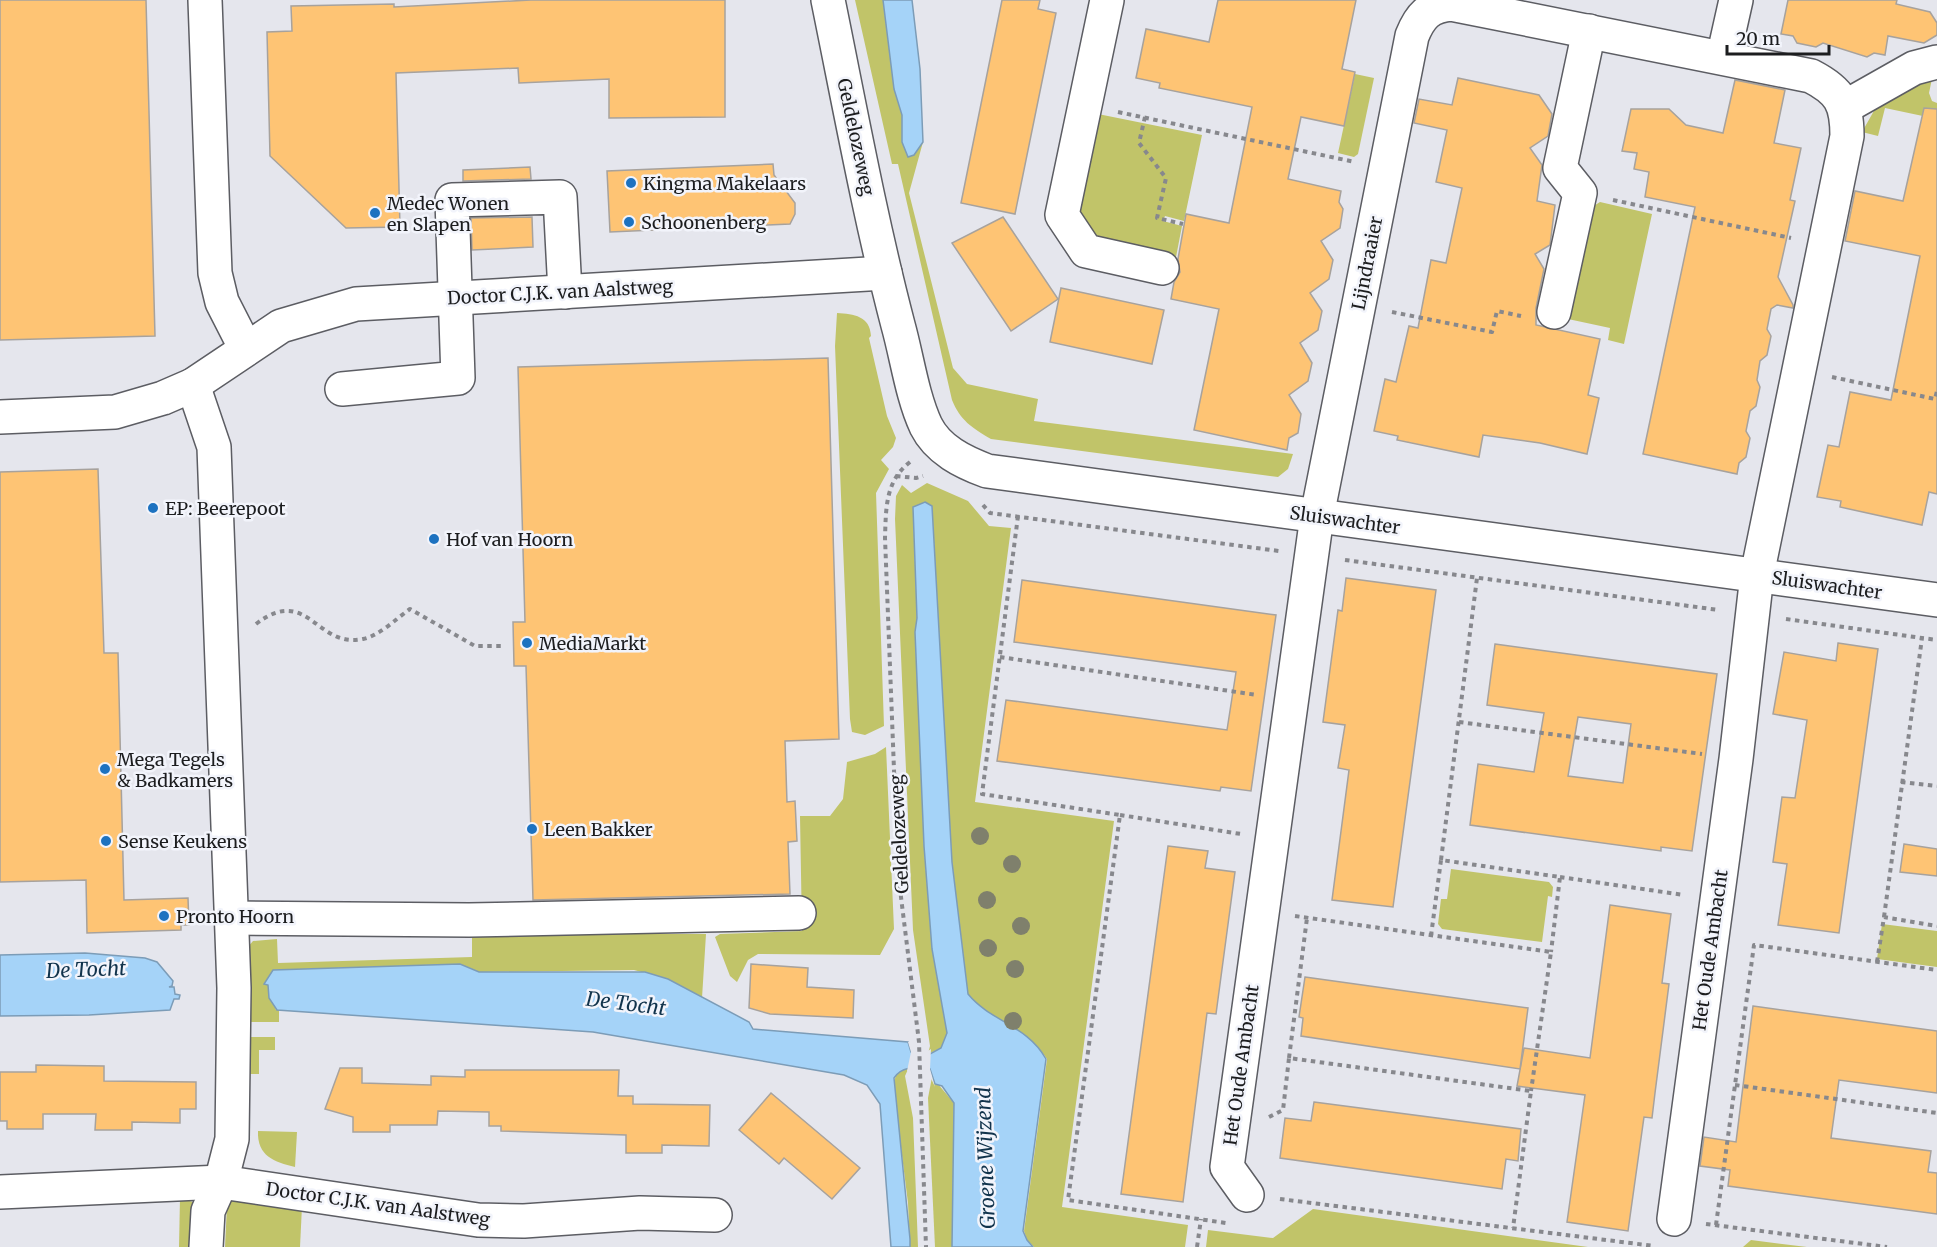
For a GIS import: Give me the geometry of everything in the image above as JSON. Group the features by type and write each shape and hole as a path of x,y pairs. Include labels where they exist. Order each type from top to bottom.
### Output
{"street":[{"path":"205,0 215,273 222,302 246,349"},
{"name":"Geldelozeweg","path":"828,0 885,273"},
{"path":"1107,0 1062,215 1086,251 1162,268"},
{"path":"1723,58 1736,0"},
{"name":"Lijndraaier","path":"1317,516 1412,36 1420,6 1451,4 1810,76 1827,84 1845,107"},
{"path":"1554,312 1580,193 1560,168 1588,31"},
{"path":"1757,575 1847,136 1845,107 1914,68 1937,62"},
{"path":"342,389 458,378 452,200 560,197 565,292"},
{"name":"Doctor C.J.K. van Aalstweg","path":"0,417 115,412 163,398 193,385 281,326 356,304 885,273"},
{"name":"Sluiswachter","path":"885,273 919,404 927,426 949,453 987,471 1937,600"},
{"path":"193,385 214,447 231,918 232,1139 221,1182 208,1211 206,1247"},
{"name":"Het Oude Ambacht","path":"1247,1195 1227,1167 1317,516"},
{"name":"Het Oude Ambacht","path":"1667,1233 1717,899 1757,575"},
{"path":"231,918 469,920 799,913"},
{"name":"Doctor C.J.K. van Aalstweg","path":"0,1192 221,1182 478,1220 524,1221 640,1213 715,1215"}],"path":[{"path":"1086,105 1386,169"},
{"path":"1145,117 1139,143 1166,178 1157,218 1183,224"},
{"path":"1580,193 1825,245"},
{"path":"1359,306 1492,332 1497,311 1552,322 1554,312"},
{"path":"1799,370 1935,399 1937,391"},
{"path":"896,476 938,442"},
{"path":"896,476 916,478 927,475"},
{"name":"Geldelozeweg","path":"896,476 889,490 886,506 885,538 898,873 919,1042 926,1247"},
{"path":"982,504 990,513 1937,640"},
{"path":"1018,516 982,794 1273,838"},
{"path":"1431,936 1477,578"},
{"path":"222,648 272,612 297,611 342,640 350,640 366,639 410,609 475,646 502,646"},
{"path":"1877,962 1922,638"},
{"path":"1000,657 1292,700"},
{"path":"1459,723 1736,759"},
{"path":"1901,782 1937,786"},
{"path":"1120,815 1068,1200 1233,1224"},
{"path":"1441,860 1717,899"},
{"path":"1513,1228 1560,877"},
{"path":"1263,912 1551,952"},
{"path":"1884,917 1937,926"},
{"path":"1263,1120 1282,1110 1306,918"},
{"path":"1716,1225 1754,945 1937,970"},
{"path":"1289,1058 1531,1091"},
{"path":"1735,1085 1937,1113"},
{"path":"1247,1195 1513,1228 1667,1233 1716,1225 1887,1247"},
{"path":"1197,1247 1201,1219"}],"green space":[{"path":"855,0 883,0 894,89 902,115 902,142 914,155 923,142 909,193 953,368 967,384 1038,399 1034,421 1293,454 1288,469 1278,477 991,439 972,427 963,418 952,400 898,164 892,164"},
{"path":"1355,74 1374,78 1358,154 1354,157 1338,153"},
{"path":"1933,74 1929,93 1932,101 1937,103 1937,119 1885,108 1878,136 1862,132 1875,109"},
{"path":"1098,114 1202,135 1184,221 1165,216 1163,221 1182,226 1176,257 1093,240 1075,210"},
{"path":"1600,202 1652,214 1624,344 1608,340 1610,328 1568,319 1589,209"},
{"path":"837,313 855,315 868,324 871,336 869,338 887,416 896,438 893,447 881,460 889,469 876,493 884,726 865,735 852,732 850,719 835,346"},
{"path":"927,483 968,501 989,526 1011,528 975,802 1114,821 1062,1207 1188,1225 1185,1247 1034,1247 1027,1240 1024,1231 1047,1059 1028,1038 977,1004 968,994 952,862 932,507 913,507 917,618 915,632 924,846 932,949 947,1033 941,1048 928,1054 930,1046 913,930 895,519 896,496 902,485 911,493"},
{"path":"886,747 894,929 880,955 758,954 748,960 737,982 730,976 715,937 720,934 802,931 800,816 830,816 843,799 847,762 875,754"},
{"path":"1451,869 1549,882 1553,887 1552,897 1548,896 1542,942 1442,929 1438,924 1441,899 1447,899"},
{"path":"1882,924 1937,931 1937,967 1877,959"},
{"path":"472,934 706,934 702,998 668,979 634,970 479,972 460,964 273,970 264,984 268,984 276,1010 279,1010 279,1022 246,1022 247,948 253,941 277,939 278,963 472,957"},
{"path":"247,1037 275,1037 275,1050 259,1050 259,1074 246,1074"},
{"path":"909,1067 905,1076 913,1118 918,1247 910,1247 908,1203 893,1084 897,1073"},
{"path":"932,1077 954,1103 952,1247 935,1247 928,1098"},
{"path":"258,1131 297,1132 295,1167 280,1163 268,1156 260,1146"},
{"path":"180,1198 193,1202 197,1207 197,1247 179,1247"},
{"path":"232,1199 302,1206 300,1247 225,1247 227,1205"},
{"path":"1313,1209 1588,1247 1206,1247 1208,1230 1273,1238"},
{"path":"1751,1240 1807,1247 1743,1247"}],"water":[{"path":"883,0 912,0 920,69 923,142 914,155 908,157 902,142 902,115 894,89"},
{"path":"925,502 932,506 952,862 968,994 987,1011 1029,1038 1046,1059 1023,1231 1033,1247 952,1247 954,1103 942,1086 935,1084 930,1069 906,1069 894,1078 910,1247 891,1247 880,1104 867,1085 844,1075 593,1032 277,1010 269,998 268,985 264,984 273,970 460,964 479,972 645,972 668,979 749,1022 753,1029 908,1042 911,1052 930,1054 941,1048 947,1033 932,949 924,846 915,632 917,618 913,507"},
{"name":"De Tocht","path":"85,953 145,958 157,962 173,981 172,986 169,987 174,987 175,994 180,995 179,999 174,999 170,1010 89,1015 0,1016 0,955"}],"pier":[{"path":"908,1042 911,1042 913,1050 928,1051 931,1049 930,1069 935,1087 928,1072 907,1071 911,1052"}],"building":[{"path":"0,0 146,0 155,336 0,340"},
{"path":"531,0 725,0 725,117 609,118 609,79 519,83 518,68 396,73 400,227 346,228 270,156 267,32 292,31 291,6 394,4 394,7"},
{"path":"1002,0 1040,0 1038,9 1056,13 1015,214 961,203"},
{"path":"1218,0 1356,0 1342,69 1355,72 1344,126 1301,117 1288,179 1341,191 1339,202 1343,209 1340,228 1321,241 1333,260 1329,279 1310,293 1322,311 1318,330 1300,343 1312,363 1308,381 1289,395 1301,414 1298,433 1289,438 1287,450 1194,430 1219,309 1171,299 1174,282 1180,272 1178,259 1186,214 1229,223 1252,107 1159,88 1160,83 1136,78 1146,29 1209,42"},
{"path":"1788,0 1897,0 1896,4 1930,12 1937,23 1937,35 1924,43 1888,36 1885,55 1874,53 1867,57 1823,43 1816,47 1797,43 1793,36 1781,34"},
{"path":"1458,78 1539,95 1552,114 1548,136 1530,148 1542,165 1537,201 1555,205 1550,245 1535,254 1544,269 1536,308 1536,325 1600,339 1588,395 1599,398 1587,454 1540,443 1483,435 1479,457 1397,440 1398,436 1374,431 1385,379 1396,382 1409,326 1418,328 1431,260 1446,263 1462,188 1436,182 1447,130 1414,123 1419,99 1452,105"},
{"path":"1735,80 1785,90 1774,143 1801,148 1790,200 1795,201 1778,277 1793,308 1777,305 1771,309 1767,329 1771,336 1767,355 1760,361 1757,380 1760,387 1756,406 1750,411 1746,431 1750,438 1746,457 1739,463 1737,474 1643,454 1695,207 1645,197 1649,172 1634,169 1637,153 1622,151 1631,109 1669,109 1686,125 1723,133"},
{"path":"1924,108 1937,109 1937,494 1929,492 1922,525 1840,507 1841,501 1817,497 1828,445 1839,447 1850,392 1891,400 1920,256 1845,241 1855,191 1903,201"},
{"path":"773,164 774,175 795,203 795,214 790,224 610,232 607,171"},
{"path":"530,167 531,179 463,181 463,170"},
{"path":"532,217 533,247 472,250 471,218"},
{"path":"1003,217 1058,299 1011,331 952,243"},
{"path":"1061,288 1164,310 1152,364 1050,342"},
{"path":"828,358 839,739 785,741 787,802 795,801 797,841 788,842 790,894 533,900 526,666 514,666 513,622 525,622 518,367"},
{"path":"98,469 104,653 118,653 124,900 188,898 189,925 181,925 181,930 87,933 86,880 0,882 0,472"},
{"path":"1346,578 1436,590 1393,907 1332,900 1349,770 1338,768 1345,725 1323,722 1338,610 1342,611"},
{"path":"1022,580 1276,615 1251,791 1221,787 1220,791 997,761 1006,700 1227,730 1236,672 1014,642"},
{"path":"1838,643 1878,649 1839,933 1778,925 1787,864 1773,862 1782,797 1795,798 1807,720 1773,714 1784,652 1836,661"},
{"path":"1495,644 1717,674 1692,851 1661,847 1661,851 1470,825 1478,764 1534,772 1544,713 1487,705","holes":["1578,717 1631,724 1623,783 1568,776"]},
{"path":"1904,844 1937,849 1937,876 1900,872"},
{"path":"1168,846 1208,851 1205,868 1235,872 1216,1014 1207,1013 1183,1202 1121,1194"},
{"path":"1610,905 1671,914 1662,983 1669,984 1652,1118 1644,1117 1628,1231 1567,1222 1585,1095 1517,1086 1524,1048 1590,1058"},
{"path":"751,964 808,968 807,987 854,990 853,1018 770,1014 749,1008"},
{"path":"1305,977 1528,1008 1520,1069 1301,1036 1303,1018 1299,1017"},
{"path":"1753,1006 1937,1031 1937,1093 1839,1080 1831,1138 1931,1151 1928,1172 1937,1173 1937,1214 1728,1186 1730,1170 1700,1166 1704,1137 1736,1142"},
{"path":"36,1065 104,1066 104,1081 196,1082 196,1109 180,1109 180,1123 132,1122 132,1130 95,1130 96,1114 43,1114 43,1129 7,1129 7,1121 0,1121 0,1072 36,1072"},
{"path":"340,1068 362,1068 362,1083 431,1085 431,1076 465,1077 465,1070 619,1070 618,1096 633,1096 633,1104 710,1105 709,1146 662,1145 662,1153 626,1153 626,1135 501,1131 501,1126 489,1126 489,1112 438,1111 437,1125 390,1125 390,1132 353,1132 353,1117 325,1109"},
{"path":"771,1093 860,1168 832,1199 784,1158 779,1164 739,1130"},
{"path":"1314,1102 1521,1129 1518,1161 1506,1159 1502,1189 1280,1158 1285,1118 1311,1121"}],"place":[{"name":"Kingma Makelaars","path":"631,183"},
{"name":"Medec Wonen en Slapen","path":"375,213"},
{"name":"Schoonenberg","path":"629,222"},
{"name":"EP: Beerepoot","path":"153,508"},
{"name":"Hof van Hoorn","path":"434,539"},
{"name":"MediaMarkt","path":"527,643"},
{"name":"Mega Tegels & Badkamers","path":"105,769"},
{"name":"Leen Bakker","path":"532,829"},
{"name":"Sense Keukens","path":"106,841"},
{"name":"Pronto Hoorn","path":"164,916"}],"water label":[{"name":"Groene Wijzend","path":"985,1158"}]}
